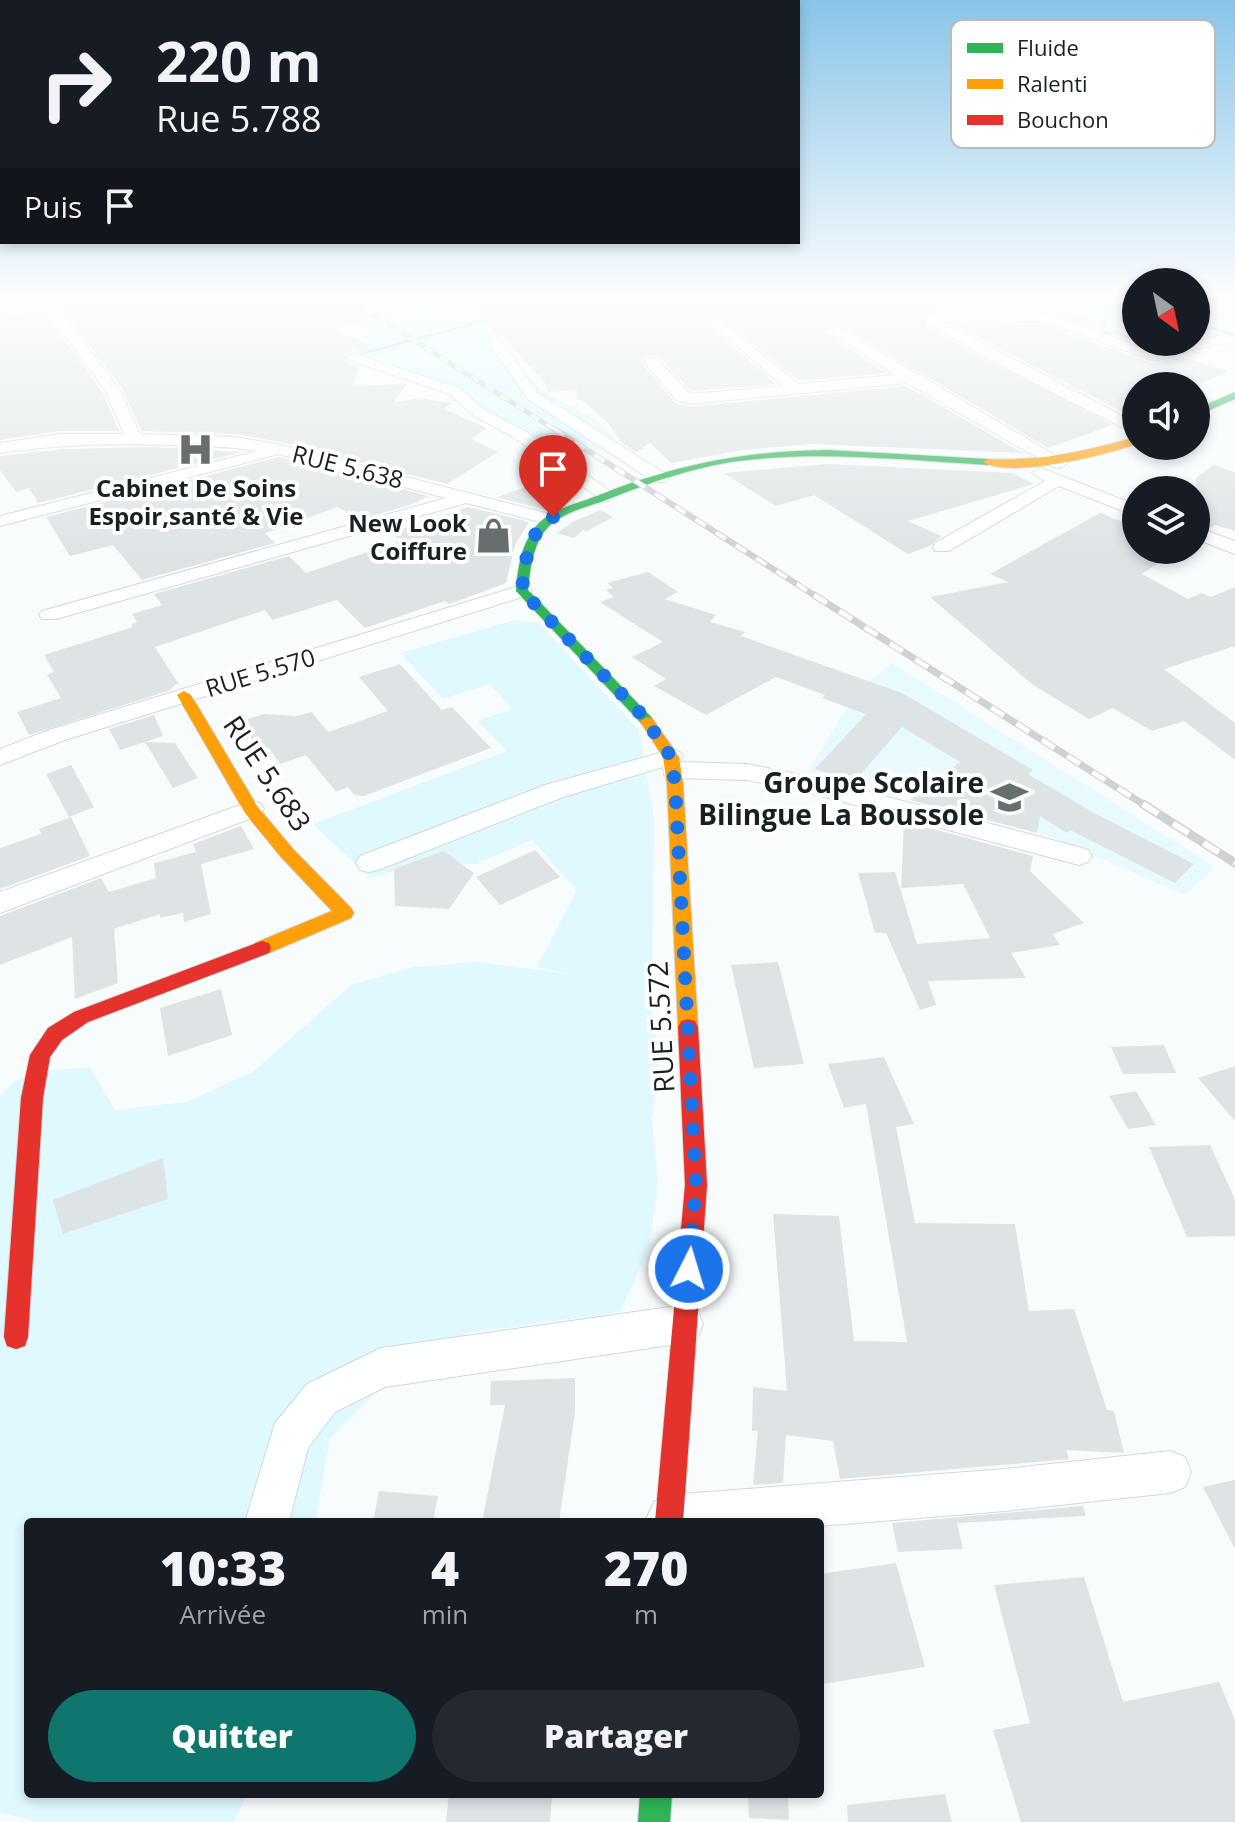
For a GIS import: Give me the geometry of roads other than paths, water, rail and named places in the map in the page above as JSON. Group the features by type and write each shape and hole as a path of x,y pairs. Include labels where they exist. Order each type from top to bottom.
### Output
{"street":[{"path":"108,384 133,437"},
{"path":"433,384 454,391 478,412 519,434 608,496"},
{"path":"525,384 533,396 660,478"},
{"path":"670,384 681,397 686,398 840,384"},
{"path":"789,384 794,388"},
{"path":"920,384 1059,472 1122,504"},
{"path":"1046,384 1122,422"},
{"path":"1210,407 1235,395"},
{"name":"RUE 5.638","path":"0,448 60,439 133,437 235,442 281,450 548,519"},
{"path":"942,547 1059,472 1122,446"},
{"path":"2,521 281,450"},
{"path":"672,764 660,737 633,704 522,588 526,555 548,519 660,478 759,456 841,455 1023,464 1059,472"},
{"path":"49,615 470,497"},
{"path":"1210,538 1235,548"},
{"name":"RUE 5.570","path":"0,758 57,735 522,588"},
{"name":"RUE 5.683","path":"13,1194 40,1055 55,1034 81,1017 216,967 345,913 287,853 251,809 184,695"},
{"path":"369,863 554,791 672,764 747,772 811,785 1079,856"},
{"name":"RUE 5.572","path":"669,1518 696,1185 672,764"},
{"path":"0,903 251,809"},
{"path":"13,1194 16,1337"},
{"path":"268,1518 290,1438 321,1398 381,1368 684,1324"},
{"path":"691,1518 1170,1472"},
{"path":"654,1822 656,1798"}],"railway":[{"path":"483,384 557,431"},
{"path":"554,429 817,597"},
{"path":"814,595 1146,806"},
{"path":"1143,804 1235,863"}],"place":[{"name":"Cabinet De Soins Espoir,santé & Vie","path":"196,450"},
{"name":"New Look Coiffure","path":"493,536"},
{"name":"Groupe Scolaire Bilingue La Boussole","path":"1010,798"}]}
